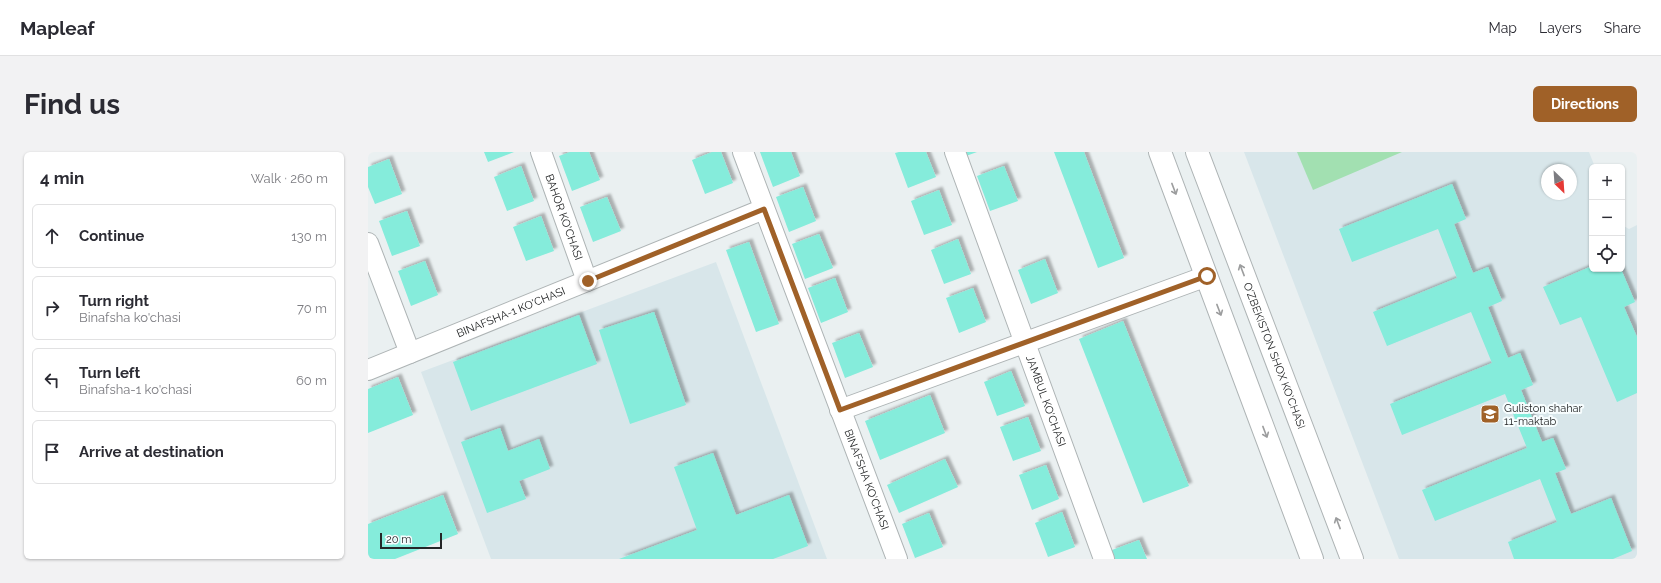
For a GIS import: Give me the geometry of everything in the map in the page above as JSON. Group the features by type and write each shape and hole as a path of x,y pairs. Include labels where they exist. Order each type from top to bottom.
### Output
{"main road":[{"path":"1160,152 1312,559"},
{"name":"O'ZBEKISTON SHOX KO'CHASI","path":"1197,152 1352,559"}],"street":[{"name":"BAHOR KO'CHASI","path":"541,152 588,281"},
{"name":"BINAFSHA KO'CHASI","path":"743,152 897,559"},
{"name":"JAMBUL KO'CHASI","path":"955,152 1104,559"},
{"name":"BINAFSHA-1 KO'CHASI","path":"368,370 764,209"},
{"path":"368,242 410,354"},
{"path":"840,410 1207,276"}],"shaded area":[{"name":"Guliston shahar 11-maktab","path":"1244,152 1589,152 1594,164 1589,164 1589,272 1625,272 1625,227 1629,229 1637,225 1637,559 1399,559"},
{"path":"716,262 827,559 491,559 421,372"}],"green space":[{"path":"1297,152 1402,152 1313,190"}],"building":[{"path":"484,152 514,152 488,162"},
{"path":"570,152 589,152 600,180 572,191 559,156"},
{"path":"712,152 721,152 733,183 705,194 692,160"},
{"path":"760,152 791,152 800,176 773,187"},
{"path":"926,152 936,177 908,188 895,153"},
{"path":"964,152 977,152 966,156"},
{"path":"1054,152 1084,152 1124,258 1098,268"},
{"path":"389,159 402,194 375,204 368,187 368,167"},
{"path":"521,166 534,201 507,211 494,177"},
{"path":"1004,166 1018,201 990,211 977,176"},
{"path":"1452,184 1466,219 1454,224 1473,273 1488,267 1502,301 1488,307 1508,358 1520,353 1533,385 1521,390 1542,442 1553,438 1566,469 1555,473 1571,514 1611,498 1632,551 1613,559 1514,559 1508,542 1557,522 1540,479 1435,521 1422,490 1527,448 1505,394 1402,435 1390,404 1492,363 1471,312 1387,346 1373,312 1457,278 1438,229 1352,262 1339,229"},
{"path":"803,187 816,221 789,232 776,197"},
{"path":"939,190 952,225 924,235 911,201"},
{"path":"607,197 621,231 593,242 580,207"},
{"path":"407,211 420,246 392,256 379,221"},
{"path":"541,216 554,251 526,261 513,227"},
{"path":"819,234 833,268 805,279 792,244"},
{"path":"958,239 971,274 944,284 931,250"},
{"path":"749,242 779,324 756,332 726,250"},
{"path":"1045,259 1058,293 1031,304 1018,270"},
{"path":"425,261 438,295 411,306 398,271"},
{"path":"1589,267 1589,272 1622,272 1635,302 1624,307 1637,337 1637,393 1617,402 1581,317 1560,325 1543,287"},
{"path":"835,278 848,312 821,323 808,288"},
{"path":"973,288 986,322 959,333 946,298"},
{"path":"654,312 686,405 630,424 599,330"},
{"path":"579,315 597,364 471,411 453,362"},
{"path":"1123,321 1189,486 1143,503 1079,339"},
{"path":"859,333 873,367 845,378 832,343"},
{"path":"1011,371 1025,406 997,416 984,382"},
{"path":"398,377 413,415 368,433 368,389"},
{"path":"930,395 945,433 880,460 865,421"},
{"path":"1028,417 1041,451 1013,461 1000,427"},
{"path":"500,428 508,451 539,439 550,469 519,481 526,499 487,513 461,442"},
{"path":"713,453 736,515 789,495 808,546 773,559 619,559 697,530 674,467"},
{"path":"945,459 958,487 899,513 887,485"},
{"path":"1046,465 1059,499 1032,510 1019,475"},
{"path":"443,495 458,534 395,559 368,559 368,524"},
{"path":"1062,512 1075,547 1048,557 1035,523"},
{"path":"929,513 943,547 915,558 902,524"},
{"path":"1139,540 1147,559 1115,559 1112,550"}],"place":[{"name":"Guliston shahar 11-maktab","path":"1490,414"}],"route":[{"path":"588,281 764,209 840,410 1207,276"}]}
